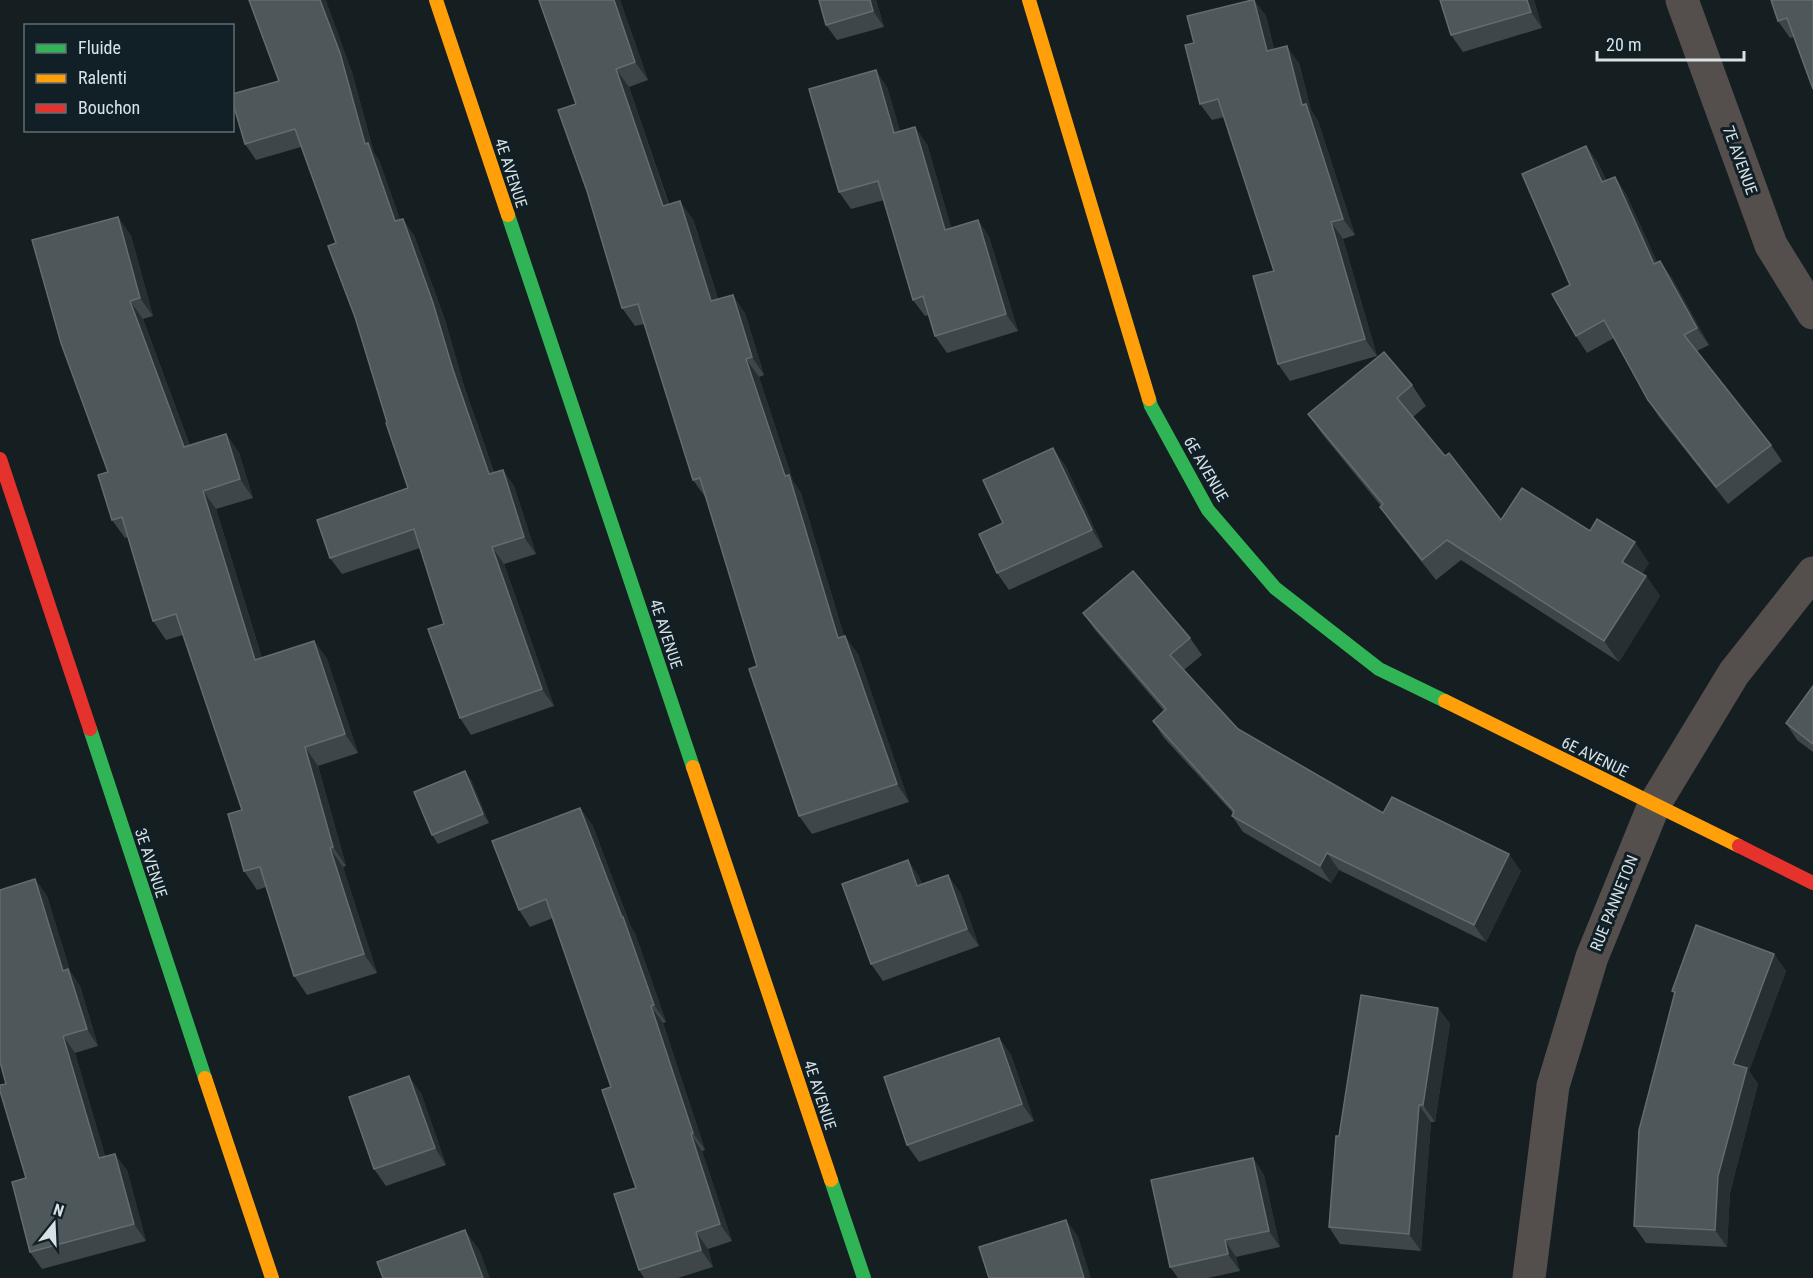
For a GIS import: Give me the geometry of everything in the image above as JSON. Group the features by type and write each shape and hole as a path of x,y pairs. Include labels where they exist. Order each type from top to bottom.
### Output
{"street":[{"name":"4E AVENUE","path":"436,0 864,1278"},
{"name":"6E AVENUE","path":"1029,0 1151,406 1209,510 1275,588 1379,669 1813,883"},
{"name":"7E AVENUE","path":"1682,0 1771,246 1813,313"},
{"name":"3E AVENUE","path":"0,459 272,1278"},
{"name":"RUE PANNETON","path":"1529,1278 1553,1086 1592,957 1654,805 1734,673 1813,573"}],"building":[{"path":"249,0 320,0 340,53 365,144 368,143 395,221 403,219 489,474 503,470 524,537 492,547 542,689 460,718 428,629 444,624 414,529 330,558 317,520 408,488 355,317 328,246 336,243 295,129 245,144 234,107 234,93 279,81"},
{"path":"539,0 614,0 635,62 616,69 663,206 680,201 711,301 733,295 752,357 746,359 785,476 789,475 838,638 845,636 897,784 799,816 749,669 757,666 700,478 693,480 638,304 622,308 587,191 558,110 576,104"},
{"path":"819,0 870,0 873,11 826,25"},
{"path":"1254,0 1267,51 1287,46 1302,105 1306,104 1343,219 1331,222 1365,339 1278,364 1253,276 1274,271 1218,99 1200,104 1185,45 1194,43 1187,16"},
{"path":"1440,0 1527,0 1531,12 1451,35"},
{"path":"1771,0 1813,0 1813,89 1787,18 1778,21"},
{"path":"876,70 894,133 915,127 945,230 978,220 1006,314 935,336 923,296 913,300 878,181 839,192 809,89"},
{"path":"1586,146 1602,182 1615,177 1654,264 1660,261 1697,328 1684,335 1771,445 1716,487 1648,400 1604,320 1576,336 1552,294 1570,285 1522,174"},
{"path":"118,217 140,298 130,301 184,447 226,434 240,479 203,491 255,660 314,641 345,734 305,747 333,847 330,848 364,954 294,976 260,867 244,871 228,814 242,810 176,614 153,621 122,517 112,520 98,475 108,472 61,343 32,240"},
{"path":"1384,352 1412,385 1397,398 1445,456 1449,453 1501,520 1522,488 1590,531 1597,519 1635,542 1622,562 1646,576 1604,641 1447,540 1422,560 1380,507 1383,504 1308,414"},
{"path":"1053,448 1092,530 997,573 979,534 1003,523 983,480"},
{"path":"1133,571 1190,638 1170,655 1238,729 1383,813 1392,797 1509,854 1474,925 1327,853 1320,866 1232,816 1234,811 1153,721 1166,709 1083,613"},
{"path":"1813,686 1813,744 1786,723"},
{"path":"465,771 483,814 432,835 414,792"},
{"path":"580,808 623,917 654,1005 651,1006 720,1224 696,1232 701,1250 639,1270 614,1194 636,1188 602,1090 611,1087 546,899 519,910 492,841"},
{"path":"908,860 917,886 948,875 967,929 871,964 842,884"},
{"path":"35,879 63,971 68,969 87,1029 63,1036 99,1158 115,1154 134,1224 30,1252 12,1182 26,1178 0,1091 0,1085 6,1084 0,1062 0,890"},
{"path":"1696,925 1774,954 1733,1064 1747,1068 1718,1176 1715,1230 1634,1226 1639,1130 1675,992 1672,991"},
{"path":"1361,995 1438,1008 1423,1105 1419,1105 1409,1234 1329,1227 1336,1136 1339,1136"},
{"path":"999,1038 1022,1104 907,1145 884,1077"},
{"path":"409,1076 435,1148 374,1169 349,1097"},
{"path":"1253,1158 1269,1231 1225,1240 1228,1254 1170,1267 1151,1180"},
{"path":"1066,1220 1084,1278 989,1278 979,1247"},
{"path":"465,1230 483,1278 383,1278 377,1262"}],"traffic: fast":[{"path":"508,215 693,767"},
{"path":"1149,399 1208,510 1275,588 1379,669 1445,701"},
{"path":"90,729 205,1078"},
{"path":"831,1180 864,1278"}],"traffic: slow":[{"path":"436,0 508,215"},
{"path":"1029,0 1149,399"},
{"path":"1445,701 1739,846"},
{"path":"693,767 831,1180"},
{"path":"205,1078 272,1278"}],"traffic: jam":[{"path":"0,459 90,729"},
{"path":"1739,846 1813,883"}]}
